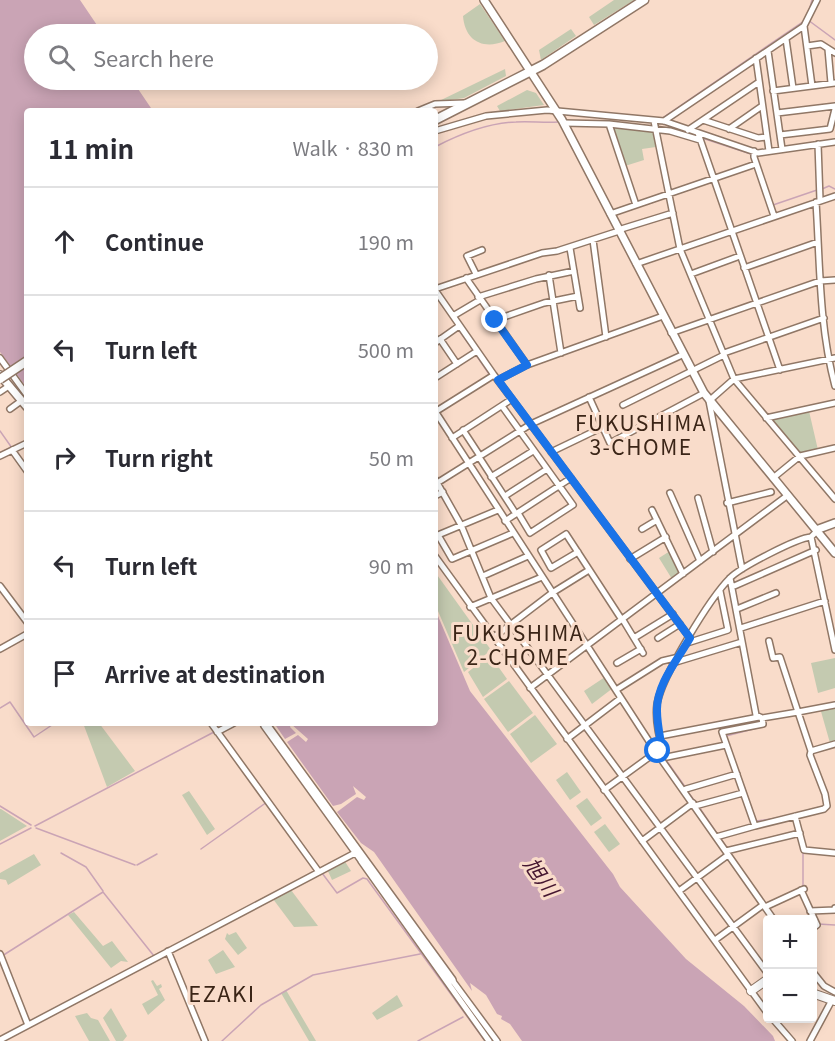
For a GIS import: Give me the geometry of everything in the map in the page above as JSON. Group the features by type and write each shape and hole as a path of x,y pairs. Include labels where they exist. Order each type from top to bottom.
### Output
{"main road":[{"path":"438,119 531,71 644,0"},
{"path":"0,377 24,363"},
{"path":"751,991 763,983"},
{"path":"817,994 834,998"}],"street":[{"path":"484,0 563,122 682,355 709,401 788,495 815,533 835,553"},
{"path":"812,86 807,46 807,22 817,0"},
{"path":"657,124 786,39 807,22"},
{"path":"786,39 793,88"},
{"path":"807,46 821,44 835,53"},
{"path":"773,91 833,83 828,49"},
{"path":"768,51 782,149"},
{"path":"756,58 769,151"},
{"path":"688,130 759,82"},
{"path":"427,108 446,102 469,104"},
{"path":"729,129 762,106"},
{"path":"777,113 835,108 830,129 780,135"},
{"path":"438,130 467,121 511,112 556,110 626,115 688,130 699,136 780,370"},
{"path":"703,120 758,138 767,137"},
{"path":"563,122 657,124 670,131 699,136 754,154 835,142"},
{"path":"609,124 636,205"},
{"path":"657,124 680,249 734,379 835,499"},
{"path":"818,144 820,281 828,360 835,386"},
{"path":"754,154 774,216"},
{"path":"610,214 756,164"},
{"path":"636,264 835,196"},
{"path":"438,289 476,274 542,253 570,248 673,213"},
{"path":"593,240 606,337"},
{"path":"744,268 818,242"},
{"path":"570,248 579,308"},
{"path":"476,274 467,256 482,250"},
{"path":"691,274 740,256"},
{"path":"453,316 479,298 549,275 573,271"},
{"path":"549,275 561,353"},
{"path":"467,279 527,365"},
{"path":"671,333 820,281 835,280"},
{"path":"438,294 570,479 679,624 688,640"},
{"path":"495,320 553,300 578,296"},
{"path":"438,410 496,377 663,316"},
{"path":"623,405 724,354 768,336 824,318"},
{"path":"457,364 438,341 459,326"},
{"path":"438,374 477,351"},
{"path":"438,480 470,463 531,424 682,355"},
{"path":"0,358 24,391"},
{"path":"709,401 734,379 835,358"},
{"path":"0,377 24,404 10,409"},
{"path":"0,392 9,386"},
{"path":"589,397 610,443 704,393"},
{"path":"453,437 512,399"},
{"path":"709,401 727,503 742,569"},
{"path":"766,418 835,403"},
{"path":"463,430 491,477 530,533 573,505 502,405"},
{"path":"438,414 621,698 771,915"},
{"path":"551,452 603,428"},
{"path":"0,456 24,444"},
{"path":"773,478 800,456 835,448"},
{"path":"13,450 24,466"},
{"path":"491,477 533,451"},
{"path":"505,496 547,469"},
{"path":"507,520 570,479"},
{"path":"438,484 461,525 491,598 764,969"},
{"path":"488,492 497,486"},
{"path":"438,494 443,492"},
{"path":"670,492 700,561"},
{"path":"727,503 771,492"},
{"path":"530,688 788,495"},
{"path":"698,498 713,552"},
{"path":"498,510 438,536 452,559 513,533"},
{"path":"652,510 683,574"},
{"path":"642,529 657,520"},
{"path":"604,790 659,750 657,705 688,640 730,578 742,569 835,523"},
{"path":"815,533 816,550 835,650"},
{"path":"578,552 551,568 541,550 566,534 578,552 589,570 623,620 642,651 617,663"},
{"path":"630,559 666,537"},
{"path":"732,587 816,550"},
{"path":"483,576 528,556"},
{"path":"438,560 470,608 763,1007"},
{"path":"493,638 589,570"},
{"path":"470,608 542,577"},
{"path":"730,578 741,628 741,642 754,709 759,720"},
{"path":"0,586 24,618"},
{"path":"688,640 728,630 720,591"},
{"path":"737,609 776,593"},
{"path":"741,628 825,601"},
{"path":"634,638 672,615"},
{"path":"658,638 679,624"},
{"path":"0,649 24,636"},
{"path":"718,836 827,806 780,657 773,658 769,641"},
{"path":"617,689 662,661 677,660 741,642"},
{"path":"567,739 621,698"},
{"path":"660,736 835,705"},
{"path":"755,826 722,732 759,720"},
{"path":"214,726 320,871"},
{"path":"219,731 228,726"},
{"path":"265,726 354,854 371,869"},
{"path":"265,726 497,1041"},
{"path":"811,751 835,744"},
{"path":"659,750 668,757 726,745"},
{"path":"686,789 736,774"},
{"path":"642,841 695,804 743,793"},
{"path":"793,816 804,850 835,853"},
{"path":"679,891 728,851 798,833"},
{"path":"0,1040 354,854"},
{"path":"361,861 489,1041"},
{"path":"715,940 766,906 802,889 813,915"},
{"path":"811,911 835,910 835,908"},
{"path":"168,951 205,1041"},
{"path":"0,954 28,1025"},
{"path":"810,1041 834,998 817,977"},
{"path":"776,1023 792,1041"}],"green space":[{"path":"614,0 634,0 594,25 589,17"},
{"path":"480,4 505,41 497,44 483,44 467,32 463,16"},
{"path":"571,29 576,36 541,60 539,50"},
{"path":"505,69 506,76 464,98 437,102"},
{"path":"527,90 536,93 544,105 500,111 497,106"},
{"path":"611,126 653,132 656,147 642,149 644,160 625,166"},
{"path":"809,411 818,450 800,454 770,419"},
{"path":"670,551 680,571 672,579 659,558"},
{"path":"438,576 491,650 464,672 438,611"},
{"path":"490,655 507,679 483,697 468,672"},
{"path":"835,658 835,688 818,693 811,663"},
{"path":"605,677 613,688 592,704 584,691"},
{"path":"509,681 533,713 508,732 484,699"},
{"path":"835,706 835,742 830,743 820,708"},
{"path":"535,715 557,744 531,763 510,734"},
{"path":"84,726 101,726 135,771 107,787"},
{"path":"567,772 581,792 570,800 556,780"},
{"path":"189,791 215,829 207,835 182,795"},
{"path":"587,798 602,818 591,826 576,806"},
{"path":"0,809 27,826 0,841"},
{"path":"605,824 620,844 609,852 594,832"},
{"path":"34,854 41,865 8,885 6,880 0,879 0,873"},
{"path":"344,860 351,871 332,880 327,869"},
{"path":"291,890 318,926 294,927 273,899"},
{"path":"74,912 103,946 112,941 128,962 121,961 111,968 68,915"},
{"path":"236,932 247,948 238,955 225,939 227,933 229,935"},
{"path":"223,950 235,967 216,974 208,960"},
{"path":"153,980 157,986 161,984 162,987 159,989 165,1000 148,1015 142,1004 158,995 151,981"},
{"path":"286,990 316,1041 309,1041 281,993"},
{"path":"397,995 403,1006 377,1020 372,1013"},
{"path":"111,1008 127,1036 123,1041 116,1041 103,1018"},
{"path":"87,1013 91,1018 98,1020 110,1041 89,1041 75,1016"}],"water":[{"path":"0,0 80,0 96,24 24,24 24,90 139,90 151,108 24,108 24,384 0,352"},
{"name":"旭川","path":"438,616 470,691 613,874 620,887 686,959 744,1006 773,1036 775,1041 522,1041 510,1024 497,1014 486,995 470,983 472,991 374,852 361,843 337,812 357,797 364,800 366,797 353,786 356,794 341,804 333,806 287,742 298,735 306,742 308,739 293,726 438,726"},
{"path":"276,726 290,726 296,733 285,739"}],"waterway":[{"path":"809,11 812,0"},
{"path":"808,20 835,40"},
{"path":"661,119 804,21"},
{"path":"578,121 588,121"},
{"path":"438,146 495,124 558,122"},
{"path":"670,128 697,136"},
{"path":"702,138 751,154"},
{"path":"822,189 829,186 835,189"},
{"path":"773,205 817,190"},
{"path":"458,329 473,350"},
{"path":"476,355 489,374"},
{"path":"493,379 508,398"},
{"path":"711,395 722,386"},
{"path":"511,403 522,417"},
{"path":"0,431 12,448"},
{"path":"0,453 10,448"},
{"path":"0,708 10,702 24,722"},
{"path":"26,726 34,737 50,726"},
{"path":"726,736 761,727"},
{"path":"35,826 214,732"},
{"path":"666,760 686,788"},
{"path":"744,786 756,821 792,816"},
{"path":"688,792 696,803"},
{"path":"201,849 267,802"},
{"path":"0,806 31,825"},
{"path":"699,807 718,835"},
{"path":"0,844 31,828"},
{"path":"36,828 135,865"},
{"path":"721,839 735,860"},
{"path":"803,852 803,886"},
{"path":"61,853 86,867 103,891"},
{"path":"137,865 157,854"},
{"path":"322,873 337,893 363,878 367,879 485,1041"},
{"path":"2,956 103,892 154,956"},
{"path":"818,924 835,925"},
{"path":"222,1041 261,1005 313,975 420,954"},
{"path":"418,1041 463,1017"}],"district":[{"name":"FUKUSHIMA 3-CHOME","path":"641,434"},
{"name":"FUKUSHIMA 2-CHOME","path":"518,644"},
{"name":"EZAKI","path":"222,992"}],"route":[{"path":"495,320 527,365 498,380 690,638 668,676 657,705 662,749 658,751"}]}
